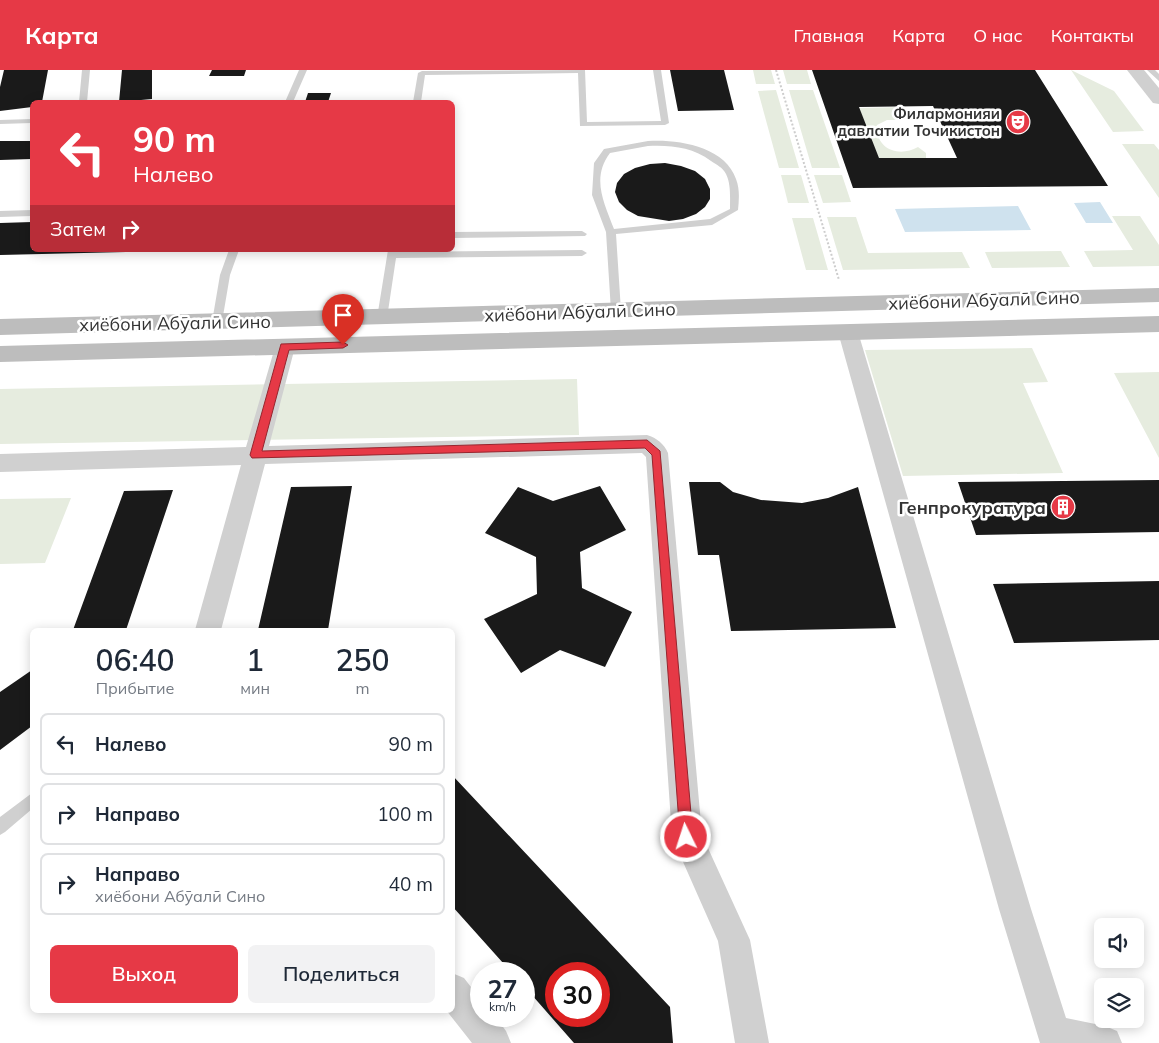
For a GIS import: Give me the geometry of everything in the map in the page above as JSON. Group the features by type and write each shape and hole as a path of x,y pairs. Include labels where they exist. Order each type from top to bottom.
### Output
{"main road":[{"name":"хиёбони Абӯалӣ Сино","path":"0,327 382,318 1159,295"},
{"name":"хиёбони Абӯалӣ Сино","path":"0,354 1159,324"}],"street":[{"path":"1135,70 1159,99"},
{"path":"848,332 1015,909 1056,1038 1105,1043"},
{"path":"209,628 285,347"},
{"path":"0,463 647,444 657,454 686,837 734,940 752,1043"},
{"path":"455,994 494,1043"}],"lane":[{"path":"83,100 86,70"},
{"path":"291,100 302,70"},
{"path":"417,100 422,73 582,71 583,124 664,123 657,70"},
{"path":"1151,70 1159,79"},
{"path":"0,122 30,121"},
{"path":"610,232 712,222 734,210 736,192 727,168 699,148 667,142 637,144 607,151 598,164 596,195 610,232 616,311"},
{"path":"0,214 30,213"},
{"path":"455,235 582,234"},
{"path":"217,322 225,275 233,252"},
{"path":"382,318 393,252 582,252"},
{"path":"0,827 30,802"}],"path":[{"path":"776,70 839,280"}],"shaded area":[{"path":"753,70 771,70 775,84 756,84"},
{"path":"783,70 807,70 811,84 787,84"},
{"path":"1071,70 1114,91 1144,131 1113,132"},
{"path":"776,90 799,168 779,168 758,91"},
{"path":"789,90 813,90 840,168 812,168"},
{"path":"903,107 908,114 904,120 887,120 877,125 877,133 880,140 884,145 896,151 903,152 918,147 926,153 926,159 879,159 859,108"},
{"path":"1122,144 1154,144 1159,150 1159,198"},
{"path":"781,175 801,175 809,203 788,203"},
{"path":"814,175 842,175 851,202 823,203"},
{"path":"1112,216 1140,216 1159,245 1159,266 1093,267 1084,251 1133,250"},
{"path":"827,217 856,217 868,253 962,252 970,268 843,270"},
{"path":"792,218 813,218 828,270 806,270"},
{"path":"1061,251 1070,267 992,268 985,252"},
{"path":"1032,348 1048,382 1023,383 1063,473 903,476 865,350"},
{"path":"1159,372 1159,458 1114,373"},
{"path":"577,379 579,435 0,444 0,389"},
{"path":"71,498 45,563 0,564 0,499"}],"water":[{"path":"1100,202 1113,223 1086,223 1074,203"},
{"path":"1018,206 1031,230 905,232 895,209"}],"building":[{"path":"4,70 48,70 42,100 30,100 30,107 0,111 0,87"},
{"path":"122,70 152,70 152,99 119,100"},
{"path":"212,70 246,70 244,76 209,76"},
{"path":"670,70 724,70 734,110 678,111"},
{"path":"812,70 1035,70 1108,186 853,188","holes":["933,106 957,158 879,158 859,107"]},
{"path":"308,93 331,93 329,100 306,100"},
{"path":"0,141 30,141 30,159 0,160"},
{"path":"665,163 695,171 705,179 710,189 710,199 705,207 696,214 683,219 669,221 638,216 627,210 619,202 615,192 617,183 624,174 635,168"},
{"path":"30,222 30,252 126,252 0,255 0,223"},
{"name":"Генпрокуратура","path":"1159,480 1159,532 976,535 958,482"},
{"path":"689,482 720,482 733,492 761,500 802,503 828,498 858,487 896,628 731,631 719,555 698,555"},
{"path":"352,486 328,628 258,628 291,487"},
{"path":"600,486 626,530 580,552 582,588 632,612 605,667 560,650 521,673 484,619 537,594 536,557 485,533 518,487 553,501"},
{"path":"173,490 127,628 74,628 124,491"},
{"path":"1159,581 1159,640 1014,643 993,584"},
{"path":"30,671 30,728 0,750 0,692"},
{"path":"455,778 670,1007 673,1043 574,1043 560,1027 610,1027 610,962 545,962 545,1010 535,999 535,962 502,962 455,909"}],"place":[{"name":"Филармонияи давлатии Точикистон","path":"1018,122"},
{"name":"Генпрокуратура","path":"1063,507"}],"route":[{"path":"343,345 285,347 255,455 647,444 657,454 686,837"}]}
